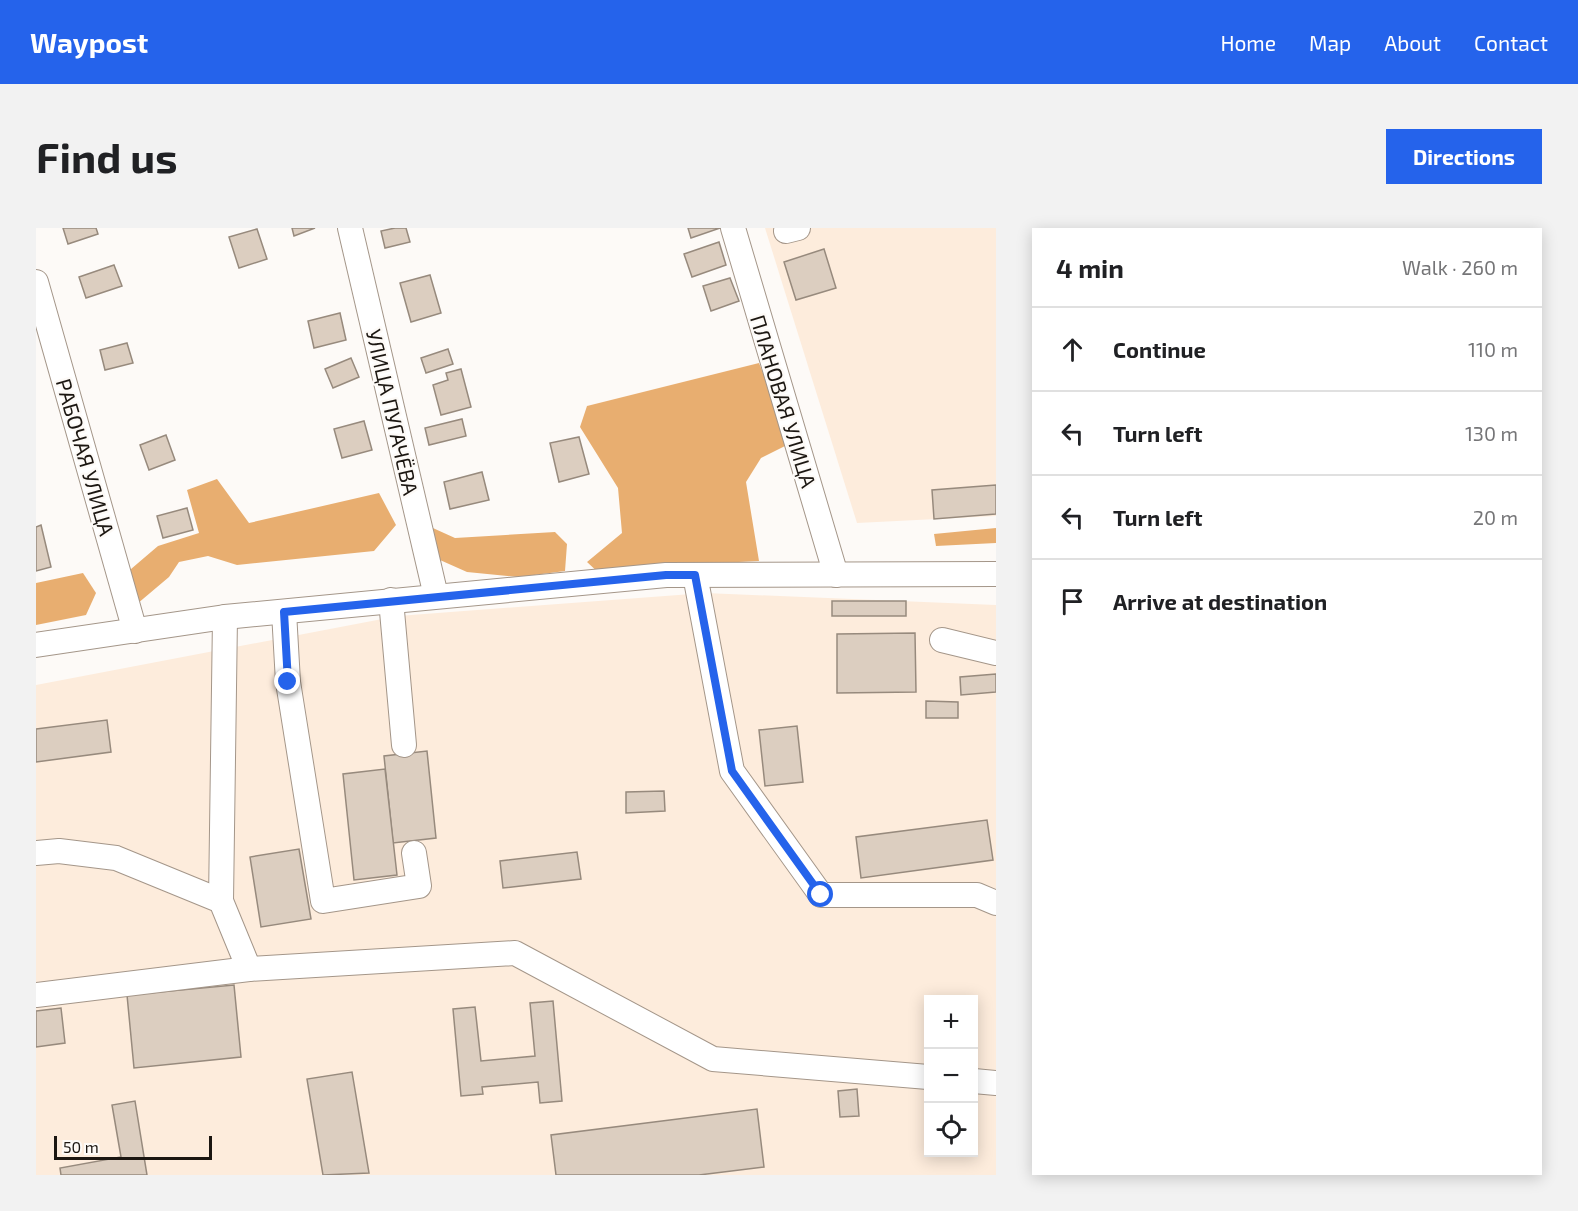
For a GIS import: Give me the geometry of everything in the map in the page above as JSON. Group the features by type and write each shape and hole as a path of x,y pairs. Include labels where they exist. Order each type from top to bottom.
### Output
{"street":[{"name":"УЛИЦА ПУГАЧЁВА","path":"350,228 436,596"},
{"name":"ПЛАНОВАЯ УЛИЦА","path":"733,228 836,574"},
{"name":"РАБОЧАЯ УЛИЦА","path":"36,282 135,632"},
{"path":"36,645 225,617 666,575 996,574"},
{"path":"695,575 732,771 821,895 977,895 996,903"},
{"path":"391,600 404,745"},
{"path":"284,612 288,682 323,901 419,886 414,853"},
{"path":"225,617 221,901 249,969"},
{"path":"942,640 996,653"},
{"path":"36,853 58,852 117,858 221,901"},
{"path":"36,995 249,969 515,953 712,1059 924,1077"},
{"path":"978,1081 996,1083"}],"shaded area":[{"path":"765,228 996,228 996,516 857,523"},
{"path":"759,363 791,443 761,458 746,482 759,561 638,567 602,576 587,562 622,533 618,488 580,427 587,406"},
{"path":"217,479 249,523 379,493 396,525 374,551 237,565 208,556 179,562 169,577 137,604 124,575 158,546 199,533 187,490"},
{"path":"424,524 455,538 555,532 567,544 565,571 519,577 467,572 431,556"},
{"path":"996,528 996,543 936,546 934,534"},
{"path":"83,573 96,593 86,615 36,625 36,583"},
{"path":"705,593 996,605 996,1175 36,1175 36,685 398,616"}],"building":[{"path":"63,228 96,228 98,234 68,244"},
{"path":"292,228 315,228 294,236"},
{"path":"406,228 410,242 385,248 381,231"},
{"path":"688,228 720,228 691,238"},
{"path":"257,229 267,259 239,268 229,237"},
{"path":"719,242 726,265 692,277 684,254"},
{"path":"824,249 836,288 796,300 784,262"},
{"path":"114,265 122,286 86,298 79,277"},
{"path":"430,275 441,313 411,322 400,283"},
{"path":"730,278 739,301 711,311 703,286"},
{"path":"340,313 346,340 314,348 308,321"},
{"path":"127,343 133,363 105,370 100,350"},
{"path":"448,349 453,364 426,373 421,358"},
{"path":"351,358 359,377 333,388 325,369"},
{"path":"461,369 471,407 441,415 433,385 448,380 446,373"},
{"path":"462,419 466,436 429,445 425,428"},
{"path":"364,421 372,450 342,458 334,429"},
{"path":"166,435 175,460 149,470 140,445"},
{"path":"579,437 589,474 559,482 550,443"},
{"path":"482,472 489,500 450,509 444,482"},
{"path":"996,485 996,514 934,519 932,490"},
{"path":"187,508 193,530 163,538 157,516"},
{"path":"41,525 51,567 36,571 36,527"},
{"path":"832,601 906,601 906,616 832,616"},
{"path":"915,633 916,692 837,693 837,634"},
{"path":"996,674 996,692 961,695 960,677"},
{"path":"926,701 958,702 958,718 926,718"},
{"path":"107,720 111,752 36,762 36,729"},
{"path":"797,726 803,782 765,786 759,730"},
{"path":"427,751 436,838 393,843 384,756"},
{"path":"385,769 397,875 354,880 343,774"},
{"path":"664,791 665,811 626,813 626,792"},
{"path":"987,820 993,860 861,878 856,837"},
{"path":"299,849 311,919 261,927 250,857"},
{"path":"577,852 581,879 503,888 500,861"},
{"path":"234,985 241,1057 134,1068 127,995"},
{"path":"553,1001 562,1101 540,1103 538,1082 482,1087 483,1094 461,1096 453,1009 475,1007 481,1061 535,1056 530,1003"},
{"path":"61,1008 65,1043 36,1047 36,1011"},
{"path":"352,1072 369,1173 323,1175 307,1079"},
{"path":"857,1089 859,1116 840,1117 838,1091"},
{"path":"135,1101 147,1175 61,1175 60,1168 121,1157 112,1105"},
{"path":"757,1109 764,1167 699,1175 556,1175 551,1135"}],"route":[{"path":"288,682 284,612 666,575 695,575 732,771 821,895"}]}
